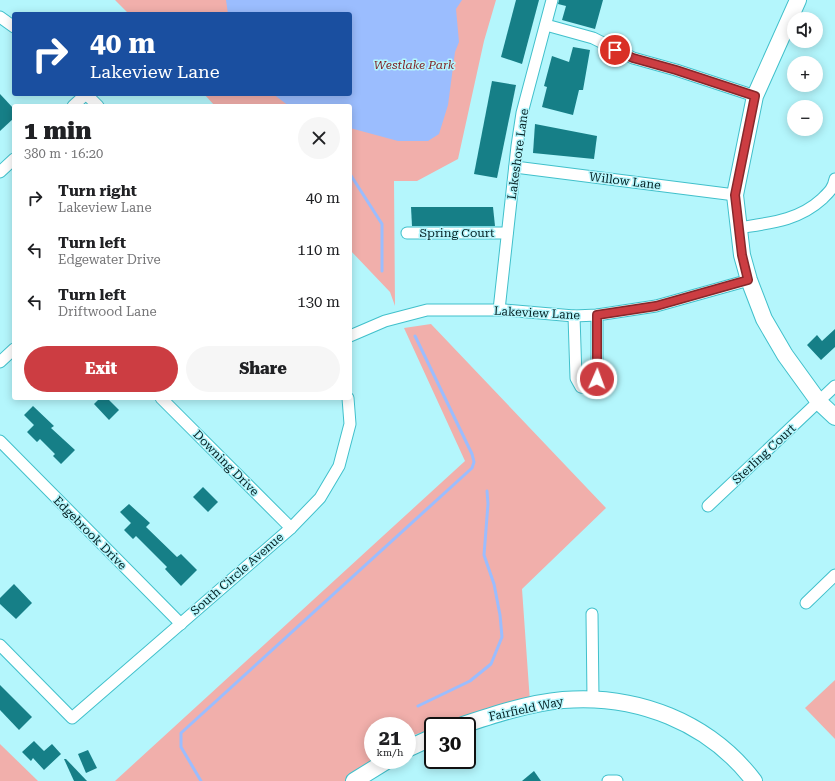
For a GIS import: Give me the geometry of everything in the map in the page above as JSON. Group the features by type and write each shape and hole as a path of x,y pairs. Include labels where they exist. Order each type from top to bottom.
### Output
{"street":[{"name":"Lakeshore Lane","path":"499,310 522,113 552,0"},
{"path":"798,0 755,96 735,195 742,255 748,280 764,319 785,355 819,402 835,417"},
{"path":"0,17 12,26"},
{"path":"546,25 593,38 633,58 676,70 755,96"},
{"path":"75,104 84,96"},
{"path":"88,96 96,104"},
{"path":"0,172 12,161"},
{"name":"Willow Lane","path":"515,167 735,195"},
{"path":"738,228 784,220 796,216 815,206 833,189 835,179"},
{"name":"Spring Court","path":"407,233 507,233"},
{"name":"Lakeview Lane","path":"352,335 385,321 427,310 499,310 574,316 597,315 656,306 748,280"},
{"path":"574,316 576,378 581,387 587,388 594,386 597,379 597,315"},
{"path":"0,362 12,351"},
{"name":"Sterling Court","path":"708,506 835,386"},
{"name":"Downing Drive","path":"164,400 291,528"},
{"name":"South Circle Avenue","path":"0,645 72,718 291,528 320,498 339,466 350,424 348,400"},
{"name":"Edgebrook Drive","path":"0,441 181,624"},
{"path":"806,603 835,575"},
{"path":"592,614 593,699"},
{"name":"Fairfield Way","path":"476,721 531,706 562,700 593,699 636,705 665,714 690,726 726,751 754,781"},
{"path":"355,781 374,769"},
{"path":"608,781 617,781"}],"green space":[{"name":"Westlake Park","path":"115,0 496,0 484,41 458,159 417,181 394,181 395,306 390,292 352,252 352,104 213,104 206,96 352,96 352,12 127,12"},
{"path":"431,324 606,508 522,589 530,702 476,717 424,717 424,732 416,734 416,717 364,717 364,767 347,781 115,781 465,461 404,328"},
{"path":"835,680 835,739 805,708"},
{"path":"0,744 38,781 0,781"}],"water":[{"path":"226,0 462,0 456,9 459,42 455,52 448,105 439,134 428,141 398,141 352,129 352,104 286,104 276,96 352,96 352,12 228,12"}],"building":[{"path":"516,0 539,0 522,64 501,57"},
{"path":"559,0 603,0 595,29 562,20 566,6 558,4"},
{"path":"573,47 590,50 583,90 579,90 573,115 542,107 547,87 544,86 552,56 569,62"},
{"path":"492,81 516,85 497,178 474,174"},
{"path":"0,94 12,107 12,120 0,131"},
{"path":"535,124 597,136 594,159 533,153"},
{"path":"411,207 493,207 495,226 412,226"},
{"path":"835,329 835,347 821,360 807,345 817,335 822,341"},
{"path":"98,400 109,400 119,410 109,420 94,404"},
{"path":"33,406 54,426 51,428 75,450 61,464 53,456 55,454 40,439 37,442 27,432 34,425 24,415"},
{"path":"203,487 218,502 208,512 193,497"},
{"path":"129,504 150,523 146,527 177,557 181,554 197,570 181,586 165,569 167,567 136,536 133,539 124,530 131,523 120,512"},
{"path":"14,584 32,603 16,619 0,604 0,598"},
{"path":"0,685 32,717 19,730 0,710"},
{"path":"34,741 44,751 52,744 61,754 44,770 33,758 31,761 22,752"},
{"path":"88,750 97,768 86,773 78,754"},
{"path":"64,759 66,759 87,781 74,781"},
{"path":"534,771 541,781 522,781"}],"waterway":[{"path":"352,177 382,224 382,271"},
{"path":"201,781 181,747 181,733 472,468 474,462 472,454 415,336"},
{"path":"418,706 470,681 491,664 502,637 500,615 494,584 484,555 488,504 487,491"}],"route":[{"path":"597,379 597,315 656,306 748,280 742,255 735,195 748,122 755,96 676,70 633,58 615,50"}]}
